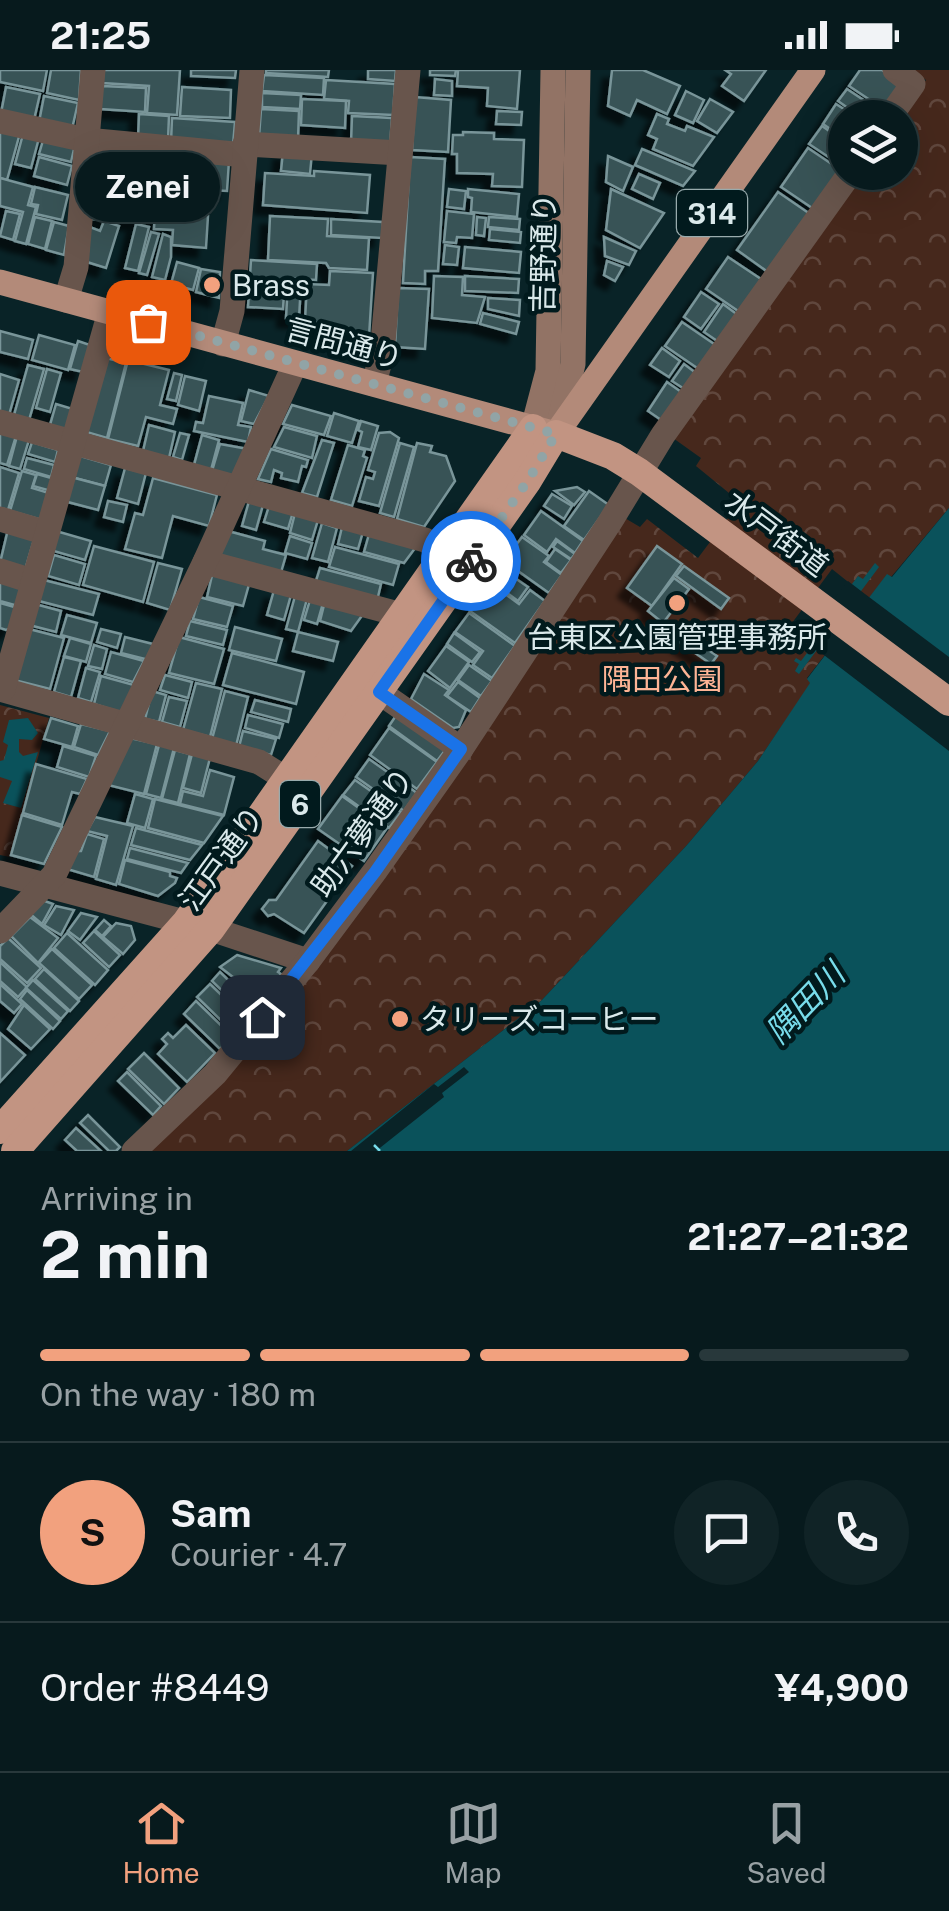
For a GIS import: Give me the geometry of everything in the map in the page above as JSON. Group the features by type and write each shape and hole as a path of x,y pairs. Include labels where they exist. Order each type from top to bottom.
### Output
{"highway":[{"name":"水戸街道","path":"544,431 613,456 639,472 949,702"},
{"name":"江戸通り","path":"0,1130 198,926 286,779 446,552 544,431"},
{"name":"江戸通り","path":"15,1151 198,926 379,692 527,482 544,431"}],"main road":[{"name":"吉野通り","path":"544,431 553,70"},
{"name":"吉野通り","path":"544,431 568,394 573,364 578,70"},
{"name":"314","path":"544,431 610,356 813,70"},
{"name":"言問通り","path":"0,282 544,431"},
{"name":"314","path":"568,394 610,356"}],"street":[{"path":"66,300 76,266 93,70"},
{"path":"223,344 232,311 252,70"},
{"path":"374,384 382,353 408,70"},
{"path":"896,70 913,84 902,100"},
{"path":"0,120 86,140 245,150 400,153"},
{"name":"助六夢通り","path":"134,1151 214,1074 308,961 461,749 639,472 837,190"},
{"path":"110,312 47,533 9,638 2,689 259,762 286,779"},
{"path":"0,931 54,875 205,562 295,364"},
{"path":"0,422 424,540 446,552"},
{"path":"0,519 47,533"},
{"path":"205,562 402,615"},
{"path":"0,571 32,581"},
{"path":"379,692 461,749"},
{"path":"0,873 198,926 308,961"}],"green space":[{"name":"隅田公園","path":"913,70 949,70 949,508 891,577 887,575 807,678 811,683 758,761 687,845 541,1001 347,1151 142,1151 234,1066 623,517 640,527 647,519 698,558 740,502 696,466 701,458 673,438 847,190 918,190 918,100 911,100 926,80","holes":["832,569 852,585 810,644 789,627"]},
{"path":"0,705 49,718 10,857 0,855"}],"water":[{"name":"隅田川","path":"949,508 949,1151 347,1151 541,1001 687,845 758,761 810,683 807,679 887,574 892,577"},
{"path":"875,563 879,567 799,674 795,671 799,664 794,661 796,658 801,661 807,653 803,649 858,576 863,579"},
{"path":"28,718 38,733 32,740 19,739 19,752 23,756 38,752 21,808 3,803 12,781 0,777 0,761 4,760 8,745 3,742 9,720"}],"pier":[{"path":"848,581 949,657 949,751 803,639"},
{"path":"464,1067 469,1072 442,1093 444,1097 376,1151 351,1151 434,1084 438,1087"}],"building":[{"path":"0,70 47,70 43,91 0,82"},
{"path":"51,70 81,70 79,100 47,93"},
{"path":"103,70 180,70 177,115 147,113 149,86 102,83"},
{"path":"191,70 236,70 235,78 191,76"},
{"path":"266,70 329,70 328,77"},
{"path":"368,70 396,70 395,81 368,79"},
{"path":"430,70 456,70 455,76 430,75"},
{"path":"458,70 520,70 517,109 487,106 488,88 457,86"},
{"path":"612,70 643,70 680,86 667,114 637,100 630,116 608,106"},
{"path":"725,70 766,70 744,101 722,86 731,74"},
{"path":"860,70 882,70 903,85 892,100 870,100 849,86"},
{"path":"264,75 324,78 323,95 262,91"},
{"path":"435,79 452,81 452,96 434,95"},
{"path":"326,80 395,84 393,115 348,113 349,101 324,99"},
{"path":"102,86 146,88 145,112 100,109"},
{"path":"6,87 40,94 34,120 1,113"},
{"path":"182,87 231,90 230,118 180,116"},
{"path":"847,89 864,100 839,100"},
{"path":"686,91 704,100 693,123 675,115"},
{"path":"262,93 301,95 300,109 262,107"},
{"path":"44,96 78,103 72,129 39,122"},
{"path":"415,97 451,100 448,152 412,150"},
{"path":"302,99 346,101 345,128 301,125"},
{"path":"710,99 733,112 717,133 697,121"},
{"path":"261,109 299,111 298,140 259,137"},
{"path":"497,111 522,112 521,125 496,124"},
{"path":"139,114 169,116 168,140 138,139"},
{"path":"657,114 669,119 667,124 685,131 687,126 714,137 693,166 653,149 657,139 648,135"},
{"path":"352,116 392,118 390,145 351,143"},
{"path":"172,118 235,122 233,145 171,142"},
{"path":"822,126 828,130 828,157 809,144"},
{"path":"0,128 20,133 7,180 0,178"},
{"path":"494,133 494,139 524,140 522,187 492,186 493,174 457,173 453,135"},
{"path":"23,134 39,138 31,168 15,164"},
{"path":"44,137 75,145 71,162 39,154"},
{"path":"808,148 828,162 828,190 833,190 818,212 781,187"},
{"path":"96,149 134,151 132,178 94,176"},
{"path":"642,149 695,171 683,186 635,165"},
{"path":"283,151 312,153 310,174 281,171"},
{"path":"137,154 152,155 151,178 136,178"},
{"path":"155,156 174,157 172,188 153,187"},
{"path":"608,156 633,167 623,191 606,182"},
{"path":"39,157 72,166 67,185 34,176"},
{"path":"410,157 445,159 438,271 425,271 425,284 403,283"},
{"path":"177,158 229,161 227,191 175,188"},
{"path":"314,171 370,175 367,213 263,205 265,173 314,176"},
{"path":"639,174 660,183 653,199 632,189"},
{"path":"0,178 33,187 28,205 36,207 26,244 15,241 23,212 0,206"},
{"path":"96,178 151,181 149,222 93,219"},
{"path":"35,187 68,195 62,220 36,214 38,205 31,204"},
{"path":"449,189 466,191 464,209 447,207"},
{"path":"468,189 519,194 517,217 471,212"},
{"path":"611,189 664,213 640,248 606,230"},
{"path":"156,190 202,192 201,215 208,216 206,248 172,245 173,230 154,229"},
{"path":"778,192 813,216 772,275 737,250"},
{"path":"6,211 20,214 13,240 0,236"},
{"path":"447,211 474,214 472,238 457,237 456,243 444,242"},
{"path":"270,216 328,219 327,236 369,238 367,270 268,260"},
{"path":"35,217 52,221 45,249 28,244"},
{"path":"477,217 486,218 484,236 476,235"},
{"path":"489,217 520,219 519,230 488,227"},
{"path":"331,219 383,222 382,238 331,235"},
{"path":"104,221 119,226 106,268 87,262 90,227 100,231"},
{"path":"54,222 69,226 64,255 46,250"},
{"path":"136,224 149,227 138,271 125,268"},
{"path":"490,229 521,232 520,243 489,240"},
{"path":"151,232 159,234 147,275 139,273"},
{"path":"163,234 171,237 165,280 152,277"},
{"path":"604,237 636,251 629,265 605,256"},
{"path":"445,245 459,247 457,265 443,264"},
{"path":"465,247 521,252 519,273 463,268"},
{"path":"728,257 767,283 744,315 706,289"},
{"path":"251,260 317,264 316,280 285,278 283,309 248,307"},
{"path":"607,261 623,267 615,281 604,275"},
{"path":"177,262 199,268 193,290 171,284"},
{"path":"201,269 220,272 219,298 196,292"},
{"path":"330,271 373,273 369,337 305,320 307,284 329,285"},
{"path":"434,276 463,277 462,295 485,297 477,323 432,318"},
{"path":"465,276 519,279 518,293 465,291"},
{"path":"288,282 301,283 299,319 286,318"},
{"path":"398,288 429,289 425,349 395,347"},
{"path":"701,292 719,304 701,329 684,317"},
{"path":"488,298 520,300 519,316 488,309"},
{"path":"723,304 742,318 723,345 704,332"},
{"path":"483,313 519,322 516,334 480,324"},
{"path":"682,322 720,348 703,372 665,346"},
{"path":"0,331 33,340 28,359 0,352"},
{"path":"39,335 75,345 68,370 32,360"},
{"path":"78,341 90,345 83,372 70,369"},
{"path":"662,348 680,361 669,377 650,365"},
{"path":"102,357 126,363 107,438 83,431"},
{"path":"128,360 169,370 160,405 177,409 173,424 146,417 138,446 108,439"},
{"path":"684,364 700,376 689,392 672,381"},
{"path":"28,365 44,369 29,420 14,415"},
{"path":"47,369 61,373 50,412 36,408"},
{"path":"174,373 182,375 176,401 167,399"},
{"path":"0,374 19,380 9,415 0,412"},
{"path":"185,376 206,381 199,411 178,405"},
{"path":"667,382 687,396 667,424 648,411"},
{"path":"249,390 269,396 254,424 241,421"},
{"path":"209,396 243,403 238,425 251,427 248,442 194,431 196,422 203,423"},
{"path":"56,404 73,409 67,431 50,425"},
{"path":"292,405 331,416 324,435 283,424"},
{"path":"334,413 359,421 352,443 327,436"},
{"path":"361,421 378,426 371,450 358,447"},
{"path":"149,425 175,432 169,458 143,451"},
{"path":"284,427 317,436 312,458 274,447"},
{"path":"0,432 16,436 7,465 0,463"},
{"path":"390,432 399,438 379,506 359,501 366,477 373,479 375,472 368,470 379,433"},
{"path":"180,433 189,435 182,460 173,457"},
{"path":"202,435 219,440 211,470 194,465"},
{"path":"17,436 29,440 20,469 9,466"},
{"path":"322,440 334,443 317,497 302,493"},
{"path":"32,442 58,450 55,462 28,454"},
{"path":"400,443 414,447 394,517 380,513"},
{"path":"417,443 432,446 430,452 446,456 455,481 424,527 397,519"},
{"path":"220,444 248,449 233,477 212,471"},
{"path":"348,445 365,450 363,456 367,458 352,506 331,500"},
{"path":"271,449 308,460 298,482 281,478 282,473 274,470 271,482 258,479"},
{"path":"77,455 111,465 105,486 71,477"},
{"path":"27,458 54,465 51,477 24,469"},
{"path":"0,467 19,473 8,510 0,508"},
{"path":"125,468 146,473 138,504 117,498"},
{"path":"22,471 36,475 32,488 49,493 42,520 10,511"},
{"path":"37,474 55,479 51,491 33,486"},
{"path":"71,477 105,486 98,510 64,501"},
{"path":"153,478 217,495 209,526 173,516 162,558 125,549 135,513 143,515"},
{"path":"577,487 585,492 574,505 555,491"},
{"path":"589,491 609,505 584,540 564,526"},
{"path":"552,494 572,506 564,519 544,506"},
{"path":"108,501 127,505 123,522 104,517"},
{"path":"249,501 263,505 256,530 242,526"},
{"path":"269,506 293,512 288,529 264,522"},
{"path":"541,511 583,541 575,553 556,539 547,552 524,535"},
{"path":"295,513 318,520 312,540 290,533"},
{"path":"322,523 337,528 328,562 312,558"},
{"path":"9,525 36,533 25,570 0,563"},
{"path":"342,527 363,532 358,549 338,544"},
{"path":"56,531 91,541 85,560 50,550"},
{"path":"228,531 265,541 263,549 286,555 280,576 215,559"},
{"path":"369,534 416,547 404,563 364,552"},
{"path":"290,536 312,543 307,559 285,553"},
{"path":"522,537 549,556 544,562 562,575 549,593 504,561"},
{"path":"557,541 575,554 571,559 553,547"},
{"path":"94,546 154,562 143,602 83,585"},
{"path":"657,546 682,564 652,606 627,588"},
{"path":"335,547 399,564 393,585 329,567"},
{"path":"555,549 571,560 561,573 546,562"},
{"path":"54,555 85,564 79,585 48,576"},
{"path":"158,563 182,569 170,610 147,603"},
{"path":"684,566 729,598 721,609 676,576"},
{"path":"499,567 528,587 518,601 490,580"},
{"path":"320,568 381,584 377,601 315,584"},
{"path":"213,571 250,581 243,606 207,597"},
{"path":"0,577 25,584 18,606 0,601"},
{"path":"674,578 689,589 663,623 648,611"},
{"path":"40,579 99,594 93,615 35,600"},
{"path":"490,583 519,604 530,590 545,601 515,643 470,611"},
{"path":"274,590 291,595 284,620 267,615"},
{"path":"295,596 307,599 298,632 286,629"},
{"path":"199,597 233,606 227,627 193,619"},
{"path":"310,600 323,603 317,624 304,620"},
{"path":"325,601 364,613 351,631 320,621"},
{"path":"0,603 18,608 12,628 0,628"},
{"path":"35,604 61,611 56,632 29,625"},
{"path":"469,613 515,646 492,678 473,665 483,651 455,632"},
{"path":"67,615 97,623 91,643 61,635"},
{"path":"190,621 227,630 223,645 186,636"},
{"path":"235,627 282,639 276,661 229,650"},
{"path":"29,629 64,638 50,689 14,680"},
{"path":"101,629 121,634 117,648 97,642"},
{"path":"298,632 338,642 333,661 293,651"},
{"path":"454,633 480,652 472,662 447,644"},
{"path":"684,633 717,656 711,664 678,641"},
{"path":"125,637 153,644 149,660 121,653"},
{"path":"179,637 224,649 214,684 169,673"},
{"path":"70,638 91,644 86,662 64,656"},
{"path":"94,645 107,649 102,669 88,666"},
{"path":"446,646 469,662 450,688 428,671"},
{"path":"111,652 144,661 133,682 105,674"},
{"path":"232,653 304,672 296,704 223,685"},
{"path":"64,657 81,661 71,697 54,692"},
{"path":"469,665 492,681 481,696 458,680"},
{"path":"86,668 100,672 91,702 78,698"},
{"path":"424,674 449,690 445,695 466,710 459,727 453,728 411,699"},
{"path":"165,675 192,682 188,698 160,690"},
{"path":"101,676 134,685 122,713 94,704"},
{"path":"458,682 480,698 471,712 447,696"},
{"path":"196,683 222,689 210,737 183,730"},
{"path":"152,691 166,695 159,722 145,719"},
{"path":"225,691 248,697 236,746 212,739"},
{"path":"169,697 187,701 180,727 162,722"},
{"path":"255,700 291,709 288,722 251,712"},
{"path":"397,714 446,749 437,761 389,726"},
{"path":"248,715 283,724 279,738 245,728"},
{"path":"51,718 78,726 72,747 44,739"},
{"path":"81,724 110,731 98,755 74,747"},
{"path":"389,728 437,762 417,789 370,755"},
{"path":"243,731 276,739 271,755 239,747"},
{"path":"130,738 157,744 144,794 108,785"},
{"path":"159,745 174,748 161,798 146,794"},
{"path":"63,746 96,756 89,777 57,767"},
{"path":"175,750 190,754 178,803 162,799"},
{"path":"192,754 210,758 201,793 183,788"},
{"path":"369,759 417,793 404,811 356,777"},
{"path":"36,764 87,779 80,794 72,792 62,825 23,813"},
{"path":"210,770 234,777 224,815 180,804 183,791 203,796"},
{"path":"355,780 401,812 389,828 343,795"},
{"path":"135,794 153,799 145,828 127,823"},
{"path":"342,796 387,828 364,861 318,829"},
{"path":"155,799 223,816 204,843 148,828"},
{"path":"22,815 62,827 44,864 11,855"},
{"path":"95,817 133,826 116,885 96,879 107,836 87,831"},
{"path":"136,828 202,845 190,860 131,845"},
{"path":"87,834 104,839 94,877 67,869 75,851 81,851"},
{"path":"318,841 352,866 304,933 274,914 268,916 262,909 269,900 276,900"},
{"path":"130,848 188,863 181,873 127,859"},
{"path":"125,860 170,872 170,876 177,878 175,883 158,896 119,884"},
{"path":"42,900 53,904 42,924 29,913"},
{"path":"56,906 74,910 61,935 44,925"},
{"path":"81,913 97,917 80,940 68,931"},
{"path":"30,917 58,938 38,963 11,936"},
{"path":"104,920 111,926 102,936 95,930"},
{"path":"116,923 131,926 135,940 123,954 103,937"},
{"path":"94,931 120,955 109,967 83,943"},
{"path":"67,933 108,970 95,985 54,948"},
{"path":"8,938 41,968 27,983 0,959 0,946"},
{"path":"52,949 92,985 79,999 39,963"},
{"path":"237,955 281,968 281,974 261,998 254,999 251,991 220,967"},
{"path":"0,962 27,987 18,997 0,981"},
{"path":"44,969 79,1001 70,1011 35,979"},
{"path":"220,972 256,1007 247,1015 212,981"},
{"path":"33,980 68,1011 61,1019 26,988"},
{"path":"0,984 22,1004 14,1013 0,1001"},
{"path":"210,984 246,1019 233,1032 197,997"},
{"path":"27,990 60,1021 53,1029 20,999"},
{"path":"196,1001 232,1036 220,1049 184,1014"},
{"path":"24,1005 50,1029 31,1049 8,1029"},
{"path":"186,1025 215,1053 187,1082 158,1054 167,1044 162,1039 168,1033 173,1038"},
{"path":"0,1033 25,1055 0,1082"},
{"path":"144,1053 179,1088 164,1104 128,1069"},
{"path":"127,1072 161,1106 153,1115 118,1081"},
{"path":"88,1115 120,1147 116,1151 109,1151 80,1123"},
{"path":"76,1128 101,1151 77,1151 65,1140"}],"ferry route":[{"path":"374,1145 380,1151"}],"way so far":[{"path":"148,322 556,434 471,561"}],"place":[{"name":"Brass","path":"212,285"},
{"name":"Zenei","path":"148,322"},
{"name":"台東区公園管理事務所","path":"677,603"},
{"name":"タリーズコーヒー","path":"400,1019"}],"route":[{"path":"262,1017 375,872 461,749 379,692 471,561"}]}
